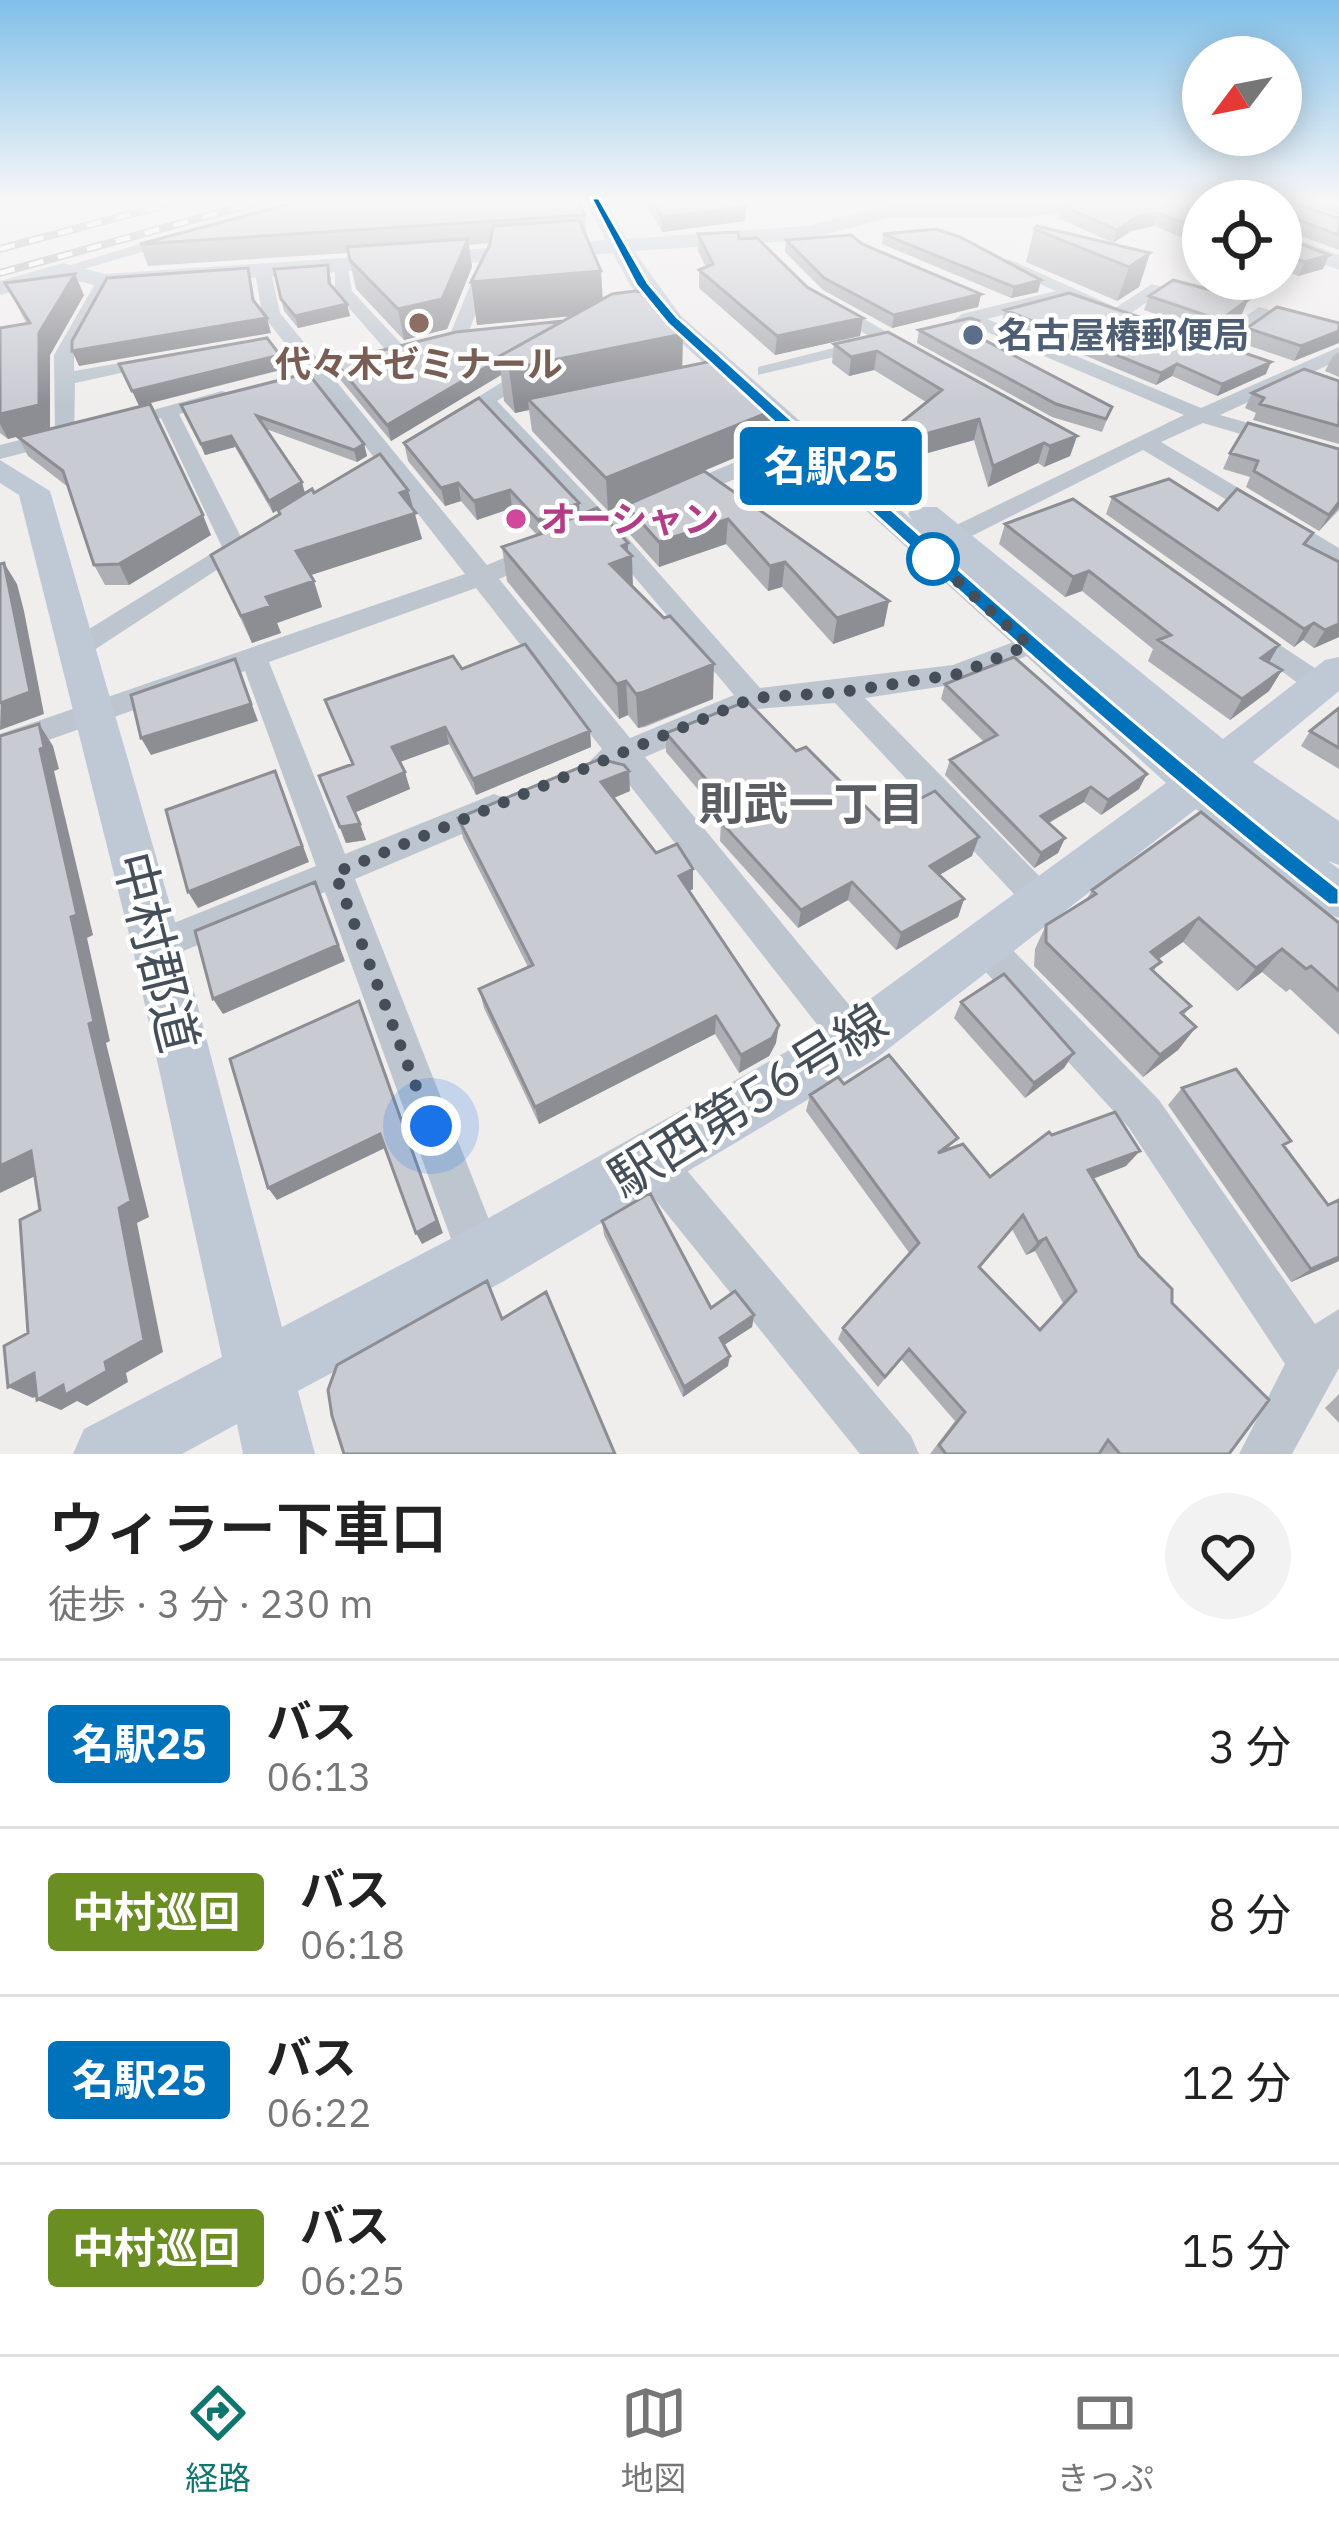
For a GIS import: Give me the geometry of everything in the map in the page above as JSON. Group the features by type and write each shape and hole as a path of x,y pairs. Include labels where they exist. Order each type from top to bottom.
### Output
{"street":[{"path":"0,297 83,269"},
{"path":"0,287 68,273 105,280 312,269"},
{"path":"341,269 344,292 388,354 450,339 482,283 485,269"},
{"path":"639,269 646,305 950,536 1339,897"},
{"path":"654,269 738,376 803,442 1029,645 1209,774 1339,846"},
{"path":"1016,269 1067,294 1131,315 1158,288"},
{"path":"262,272 281,341 396,454 482,577 855,1042"},
{"path":"67,436 64,355 105,280"},
{"path":"969,293 1008,308"},
{"path":"810,294 897,336 928,361"},
{"path":"1067,294 958,321 1206,417 1339,457"},
{"path":"1239,352 1209,342 1265,311"},
{"path":"738,376 897,336"},
{"path":"950,536 1058,496 1093,454 1146,442 1311,377 1339,353"},
{"path":"396,454 556,355"},
{"path":"64,379 183,358"},
{"path":"1260,359 1311,377"},
{"path":"0,452 251,389"},
{"path":"484,399 518,423 753,698"},
{"path":"167,410 235,549"},
{"path":"0,746 482,577 803,442"},
{"path":"1146,442 1339,559"},
{"name":"中村郡道","path":"0,469 34,491 157,946 279,1454"},
{"path":"78,648 272,528"},
{"path":"1223,615 1329,677"},
{"path":"581,771 753,698 842,692 958,674 1029,645"},
{"path":"254,658 481,1258"},
{"name":"駅西第56号線","path":"109,1454 481,1258 855,1042 1209,774 1329,677"},
{"path":"842,692 1040,899"},
{"path":"157,946 516,798"},
{"path":"982,944 1144,1114 1325,1347 1265,1454"},
{"path":"653,1162 893,1454"}],"building":[{"path":"248,269 253,300 267,318 72,351 72,341 107,278"},
{"path":"274,269 328,269 329,283 347,304 295,316 281,299"},
{"path":"359,269 455,269 442,299 398,309"},
{"path":"478,269 601,271 471,282"},
{"path":"788,269 807,287 863,318 777,336 699,270"},
{"path":"815,269 921,269 981,294 894,315"},
{"path":"969,269 1020,269 1041,280 1014,287"},
{"path":"75,274 39,333 39,405 0,414 0,328 30,323 5,283"},
{"path":"1173,280 1182,282 1182,300 1248,300 1220,320 1149,296"},
{"path":"1069,293 1271,362 1222,384 1177,364 1161,373 1005,310"},
{"path":"612,294 656,294 680,319 683,334 509,369 498,357"},
{"path":"1277,307 1339,323 1339,331 1301,346 1247,328"},
{"path":"970,318 979,321 973,334 1112,407 1106,419 1056,404 919,330"},
{"path":"563,321 387,425 335,362 456,332"},
{"path":"888,332 1077,436 1050,446 1044,443 993,466 979,419 867,450 942,390 877,351 851,357 834,344"},
{"path":"267,338 280,355 132,391 119,364"},
{"path":"712,361 772,411 606,478 528,399"},
{"path":"1304,369 1339,381 1339,426 1260,404 1264,398 1252,393"},
{"path":"308,373 364,444 354,450 257,416 302,482 269,501 231,436 201,444 181,405"},
{"path":"479,398 579,503 538,520 510,490 474,501 458,483 441,488 404,443"},
{"path":"150,404 203,515 119,564 94,565 63,471 18,437"},
{"path":"1248,423 1339,449 1339,502 1329,515 1254,471 1258,461 1230,453"},
{"path":"787,450 822,482 814,493 761,461"},
{"path":"380,454 408,490 400,493 416,513 296,551 314,581 266,597 271,606 241,616 211,555 312,489 314,493"},
{"path":"704,471 889,601 837,618 785,562 770,566 728,519 659,542 626,505"},
{"path":"1169,479 1218,510 1237,489 1313,533 1304,544 1339,562 1339,624 1325,630 1314,623 1304,629 1112,497"},
{"path":"1073,499 1279,645 1261,658 1282,670 1242,699 1158,640 1171,635 1089,571 1073,577 1005,524"},
{"path":"597,508 628,543 622,546 632,556 610,564 664,618 670,616 714,664 636,694 626,681 617,684 502,547 558,528 555,525"},
{"path":"4,563 30,692 0,703 0,564"},
{"path":"525,644 590,731 473,779 445,727 392,747 405,772 348,797 360,824 340,827 319,776 353,764 325,700 453,656 462,669"},
{"path":"1014,657 1147,774 1108,800 1091,787 1041,816 1065,838 1041,853 950,760 997,735 945,684"},
{"path":"235,659 251,704 141,738 131,695"},
{"path":"747,701 796,751 806,747 879,820 935,791 979,837 930,866 964,899 901,933 852,882 801,910 721,822 736,814 666,733"},
{"path":"1339,708 1339,748 1310,731"},
{"path":"39,724 44,747 40,749 77,915 71,917 94,1022 89,1024 131,1201 119,1208 144,1340 105,1362 107,1371 65,1395 63,1385 37,1400 34,1373 8,1387 4,1346 28,1333 20,1220 40,1210 31,1151 0,1166 0,736"},
{"path":"600,759 624,765 629,771 601,782 656,853 677,844 693,869 679,876 779,1025 772,1038 741,1055 716,1016 535,1107 479,989 533,965 458,818"},
{"path":"275,771 302,846 188,892 166,810"},
{"path":"1201,812 1339,923 1339,991 1282,949 1256,968 1199,918 1151,952 1161,962 1151,969 1191,1006 1181,1013 1196,1027 1160,1055 1046,942 1046,925 1096,894 1092,890"},
{"path":"315,882 338,945 213,999 195,931"},
{"path":"1004,974 1074,1053 1034,1083 961,1002"},
{"path":"359,1001 437,1221 416,1233 380,1134 268,1188 230,1059"},
{"path":"889,1055 958,1138 938,1153 963,1144 990,1177 1049,1132 1052,1135 1115,1112 1140,1151 1088,1170 1139,1256 1172,1289 1172,1303 1269,1400 1229,1454 1120,1454 1108,1440 1099,1454 946,1454 939,1445 965,1412 909,1349 885,1377 843,1328 919,1243 810,1095 838,1077 844,1084","holes":["1023,1215 1038,1242 1046,1238 1076,1291 1040,1330 979,1267"]},
{"path":"1236,1069 1291,1141 1283,1145 1328,1205 1339,1200 1339,1257 1311,1269 1182,1088"},
{"path":"650,1193 711,1308 735,1291 754,1315 720,1338 730,1356 684,1387 602,1221"},
{"path":"487,1281 502,1319 546,1292 615,1454 344,1454 328,1390 337,1365"}],"railway":[{"path":"0,273 15,269"}],"bus line":[{"name":"名駅25","path":"634,269 672,320 1029,645 1194,786 1339,897"}],"place":[{"name":"代々木ゼミナール","path":"419,323"},
{"name":"名古屋椿郵便局","path":"973,335"},
{"name":"オーシャン","path":"516,519"}],"district":[{"name":"則武一丁目","path":"811,804"}],"route":[{"path":"431,1126 335,873 753,698 842,692 958,674 1029,645 926,553 933,559"}]}
